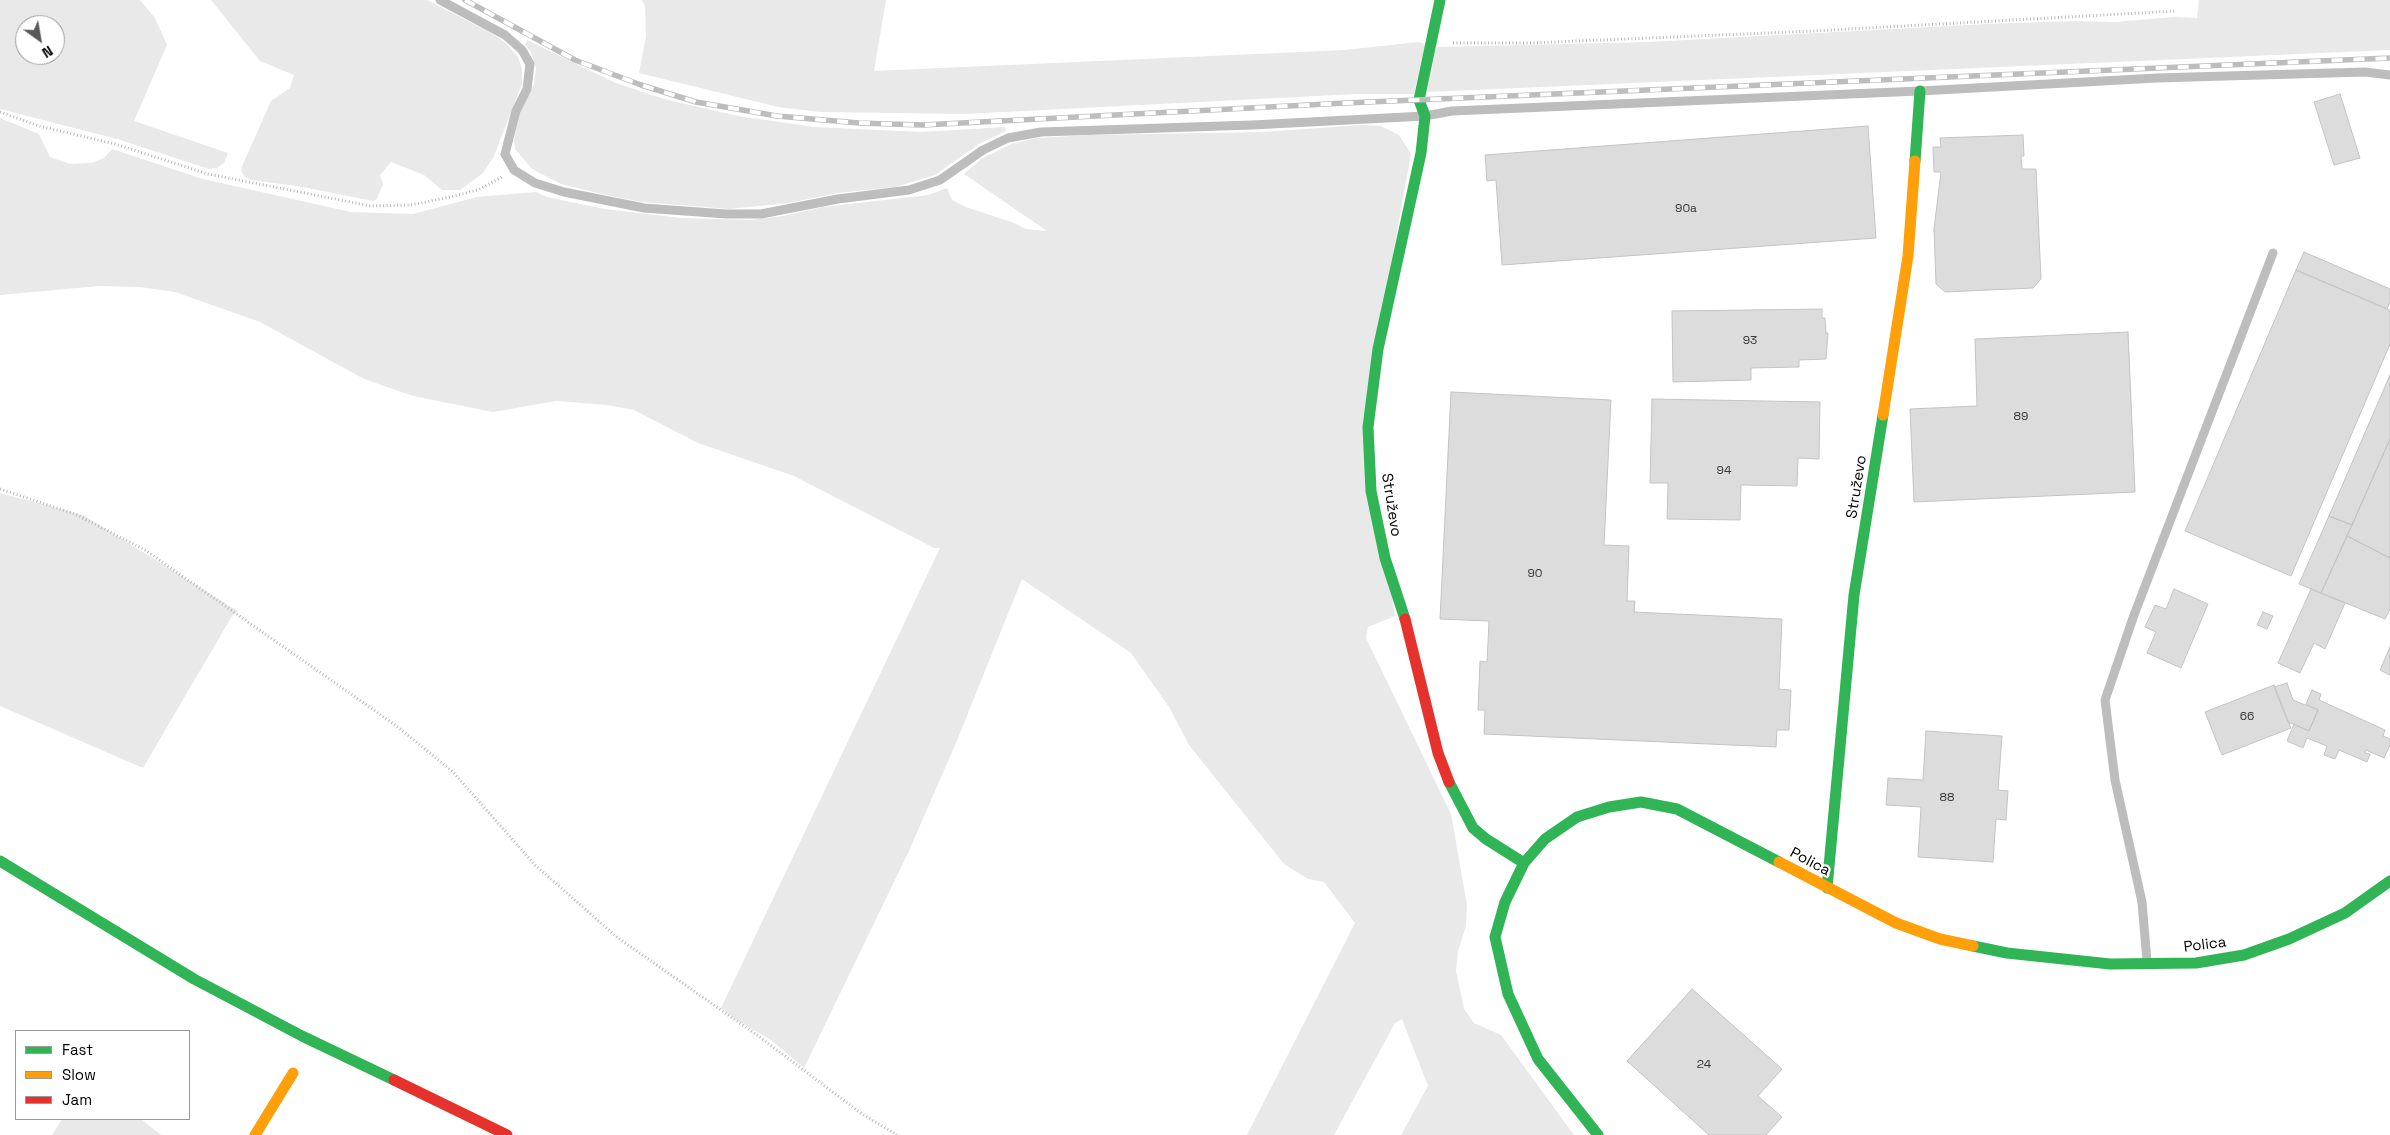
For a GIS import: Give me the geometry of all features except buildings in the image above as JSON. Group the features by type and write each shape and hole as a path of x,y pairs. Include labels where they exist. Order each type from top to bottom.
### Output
{"street":[{"name":"Struževo","path":"1440,0 1419,100 1425,116 1421,153 1378,349 1368,427 1372,491 1385,558 1410,633 1438,753 1452,789 1473,828 1486,839 1524,863"},
{"name":"Struževo","path":"1826,888 1854,595 1908,256 1920,91"},
{"name":"Polica","path":"1598,1135 1538,1059 1522,1028 1508,994 1495,937 1505,902 1524,863 1545,839 1576,817 1609,807 1641,802 1677,809 1896,923 1940,939 2007,953 2110,964 2196,963 2244,955 2289,939 2345,913 2378,892 2390,881"},
{"path":"0,860 202,983 302,1036 507,1135"},
{"path":"255,1135 293,1073"}],"lane":[{"path":"440,0 505,35 522,50 530,64 528,89 516,112 505,154 514,170 536,183 564,192 644,208 726,214 762,214 838,199 909,190 940,180 983,150 1008,138 1041,132 1252,125 1425,116 1452,111 1920,91 2157,78 2365,72 2390,76"},
{"path":"2147,964 2142,902 2116,780 2104,700 2134,615 2273,253"}],"path":[{"path":"1430,42 1530,42 1804,31 2176,11"},
{"path":"0,112 39,126 115,144 208,174 371,206 411,205 478,190 514,170"},
{"path":"0,489 75,514 145,550 398,727 453,772 535,866 618,938 757,1035 862,1114 897,1135"}],"shaded area":[{"path":"0,0 140,0 155,18 167,45 134,121 228,153 224,163 217,168 209,169 117,139 0,109"},
{"path":"211,0 427,0 491,33 506,43 518,57 522,69 522,84 494,156 483,173 460,190 442,190 424,175 391,162 380,175 383,184 377,199 373,201 297,186 251,180 244,176 241,170 243,164 271,101 290,88 294,75 260,61"},
{"path":"642,0 886,0 874,71 1345,50 1418,42 1425,44 1414,94 1356,94 965,114 820,112 778,107 639,73 646,36 645,6"},
{"path":"2199,0 2390,0 2390,50 1427,92 1437,47 1648,42 1987,24 2076,21 2115,22 2174,17 2197,18"},
{"path":"527,40 616,83 664,99 738,116 815,127 921,132 1005,127 1006,131 979,144 935,175 895,187 838,193 788,203 729,209 641,202 561,184 532,169 515,149 514,140 520,112 534,84 536,69 531,52 525,45"},
{"path":"0,118 39,134 50,157 70,164 91,163 104,158 112,149 203,179 351,212 413,214 477,197 536,192 547,197 605,209 681,218 750,220 783,216 823,207 928,195 947,188 952,200 966,207 1014,223 1026,229 1047,231 964,174 981,159 1011,144 1037,138 1088,135 1263,132 1361,125 1381,126 1399,135 1411,154 1363,420 1395,616 1368,627 1366,638 1451,814 1467,905 1466,926 1458,951 1456,971 1464,1009 1474,1023 1501,1035 1574,1135 1401,1135 1428,1086 1402,1019 1395,1023 1334,1135 1247,1135 1355,923 1324,882 1308,879 1284,864 1189,745 1169,707 1131,653 1022,579 956,743 908,853 804,1068 771,1040 735,1019 721,1008 940,548 934,548 794,476 698,443 634,410 607,405 556,401 493,412 413,396 364,379 260,322 175,292 140,287 99,286 0,295"},
{"path":"0,493 83,515 238,611 232,616 143,768 0,706"},
{"path":"61,1120 142,1120 161,1135 52,1135"}],"railway":[{"path":"465,0 575,60 641,85 696,102 777,116 859,123 923,125 1346,103 2390,58"}],"traffic: fast":[{"path":"1405,619 1385,558 1371,491 1368,427 1378,349 1421,153 1425,116 1419,100 1440,0"},
{"path":"1915,161 1920,91"},
{"path":"1827,888 1854,595 1883,415"},
{"path":"1449,782 1473,828 1486,839 1524,863"},
{"path":"1598,1135 1538,1059 1508,994 1495,937 1505,902 1524,863 1545,839 1577,817 1609,807 1641,802 1677,809 1779,862"},
{"path":"0,861 194,979 302,1036 394,1080"},
{"path":"1973,946 2007,953 2110,964 2196,963 2244,955 2289,939 2345,913 2390,881"}],"traffic: slow":[{"path":"1883,415 1908,256 1915,161"},
{"path":"1779,862 1896,923 1940,939 1973,946"},
{"path":"255,1135 293,1073"}],"traffic: jam":[{"path":"1405,619 1438,753 1449,782"},
{"path":"394,1080 507,1135"}]}
